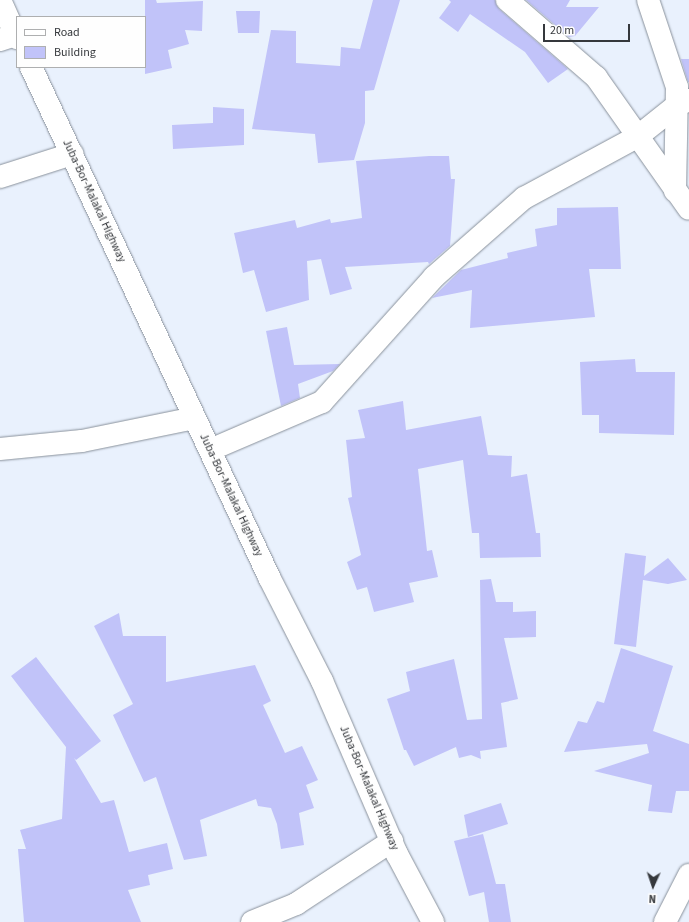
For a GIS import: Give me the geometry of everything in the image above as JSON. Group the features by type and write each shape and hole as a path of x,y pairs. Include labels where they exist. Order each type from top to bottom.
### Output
{"street":[{"path":"0,0 11,38"},
{"path":"507,0 596,76 637,137 689,209"},
{"path":"648,0 682,103 675,191"},
{"name":"Juba-Bor-Malakal Highway","path":"31,68 210,450 322,681 392,841 432,922"},
{"path":"210,450 322,402 434,277 524,198 637,137 682,103"},
{"path":"0,177 72,154"},
{"path":"0,449 82,441 195,418"},
{"path":"252,922 296,904 392,841"},
{"path":"665,922 689,875"}],"building":[{"path":"145,0 156,0 157,3 203,1 202,31 185,30 189,44 168,50 172,68 145,74"},
{"path":"373,0 400,0 374,90 365,91 365,123 354,160 318,163 315,134 252,129 271,30 296,31 296,63 340,66 341,47 360,49"},
{"path":"449,0 495,0 499,9 568,69 548,83 525,52 470,14 458,32 439,18 451,2"},
{"path":"526,0 570,0 566,7 599,7 575,36 569,37"},
{"path":"236,11 260,11 259,33 238,33"},
{"path":"681,59 689,59 689,82 688,82"},
{"path":"213,107 244,109 244,145 173,149 172,125 213,123"},
{"path":"449,156 451,179 455,179 450,246 429,264 428,262 345,267 352,289 330,295 321,259 307,261 309,300 266,312 254,270 243,273 234,233 295,220 297,228 330,219 331,223 362,218 356,161"},
{"path":"618,207 621,269 589,269 595,317 470,328 472,290 432,298 461,270 508,258 507,253 537,246 535,229 557,225 557,208"},
{"path":"287,327 294,365 340,364 333,371 298,384 300,398 281,406 266,331"},
{"path":"635,359 636,372 675,372 674,435 599,433 599,415 582,415 580,362"},
{"path":"403,401 406,430 481,416 488,455 512,456 511,477 527,474 536,533 540,533 541,557 480,558 479,533 472,533 463,460 418,469 427,551 432,550 438,577 409,583 414,602 374,612 367,587 357,590 347,562 361,555 348,498 352,497 346,440 365,438 358,410"},
{"path":"625,553 646,556 644,576 668,558 687,580 668,584 643,580 636,647 614,644"},
{"path":"491,579 496,602 513,602 513,612 536,611 536,637 504,638 518,699 501,703 507,747 480,751 481,759 471,755 459,758 456,747 414,766 406,750 404,750 387,699 410,691 406,672 454,659 467,720 482,719 480,580"},
{"path":"119,613 123,636 166,636 166,682 255,665 271,701 263,705 285,753 302,746 318,780 306,785 314,808 299,813 304,845 281,849 277,824 271,808 258,806 256,799 200,820 207,856 184,860 156,777 144,782 113,715 133,704 94,626"},
{"path":"621,648 673,666 653,731 689,744 689,791 676,791 672,813 648,811 652,785 594,771 649,753 647,744 564,752 578,721 587,723 597,701 604,703"},
{"path":"36,657 101,741 76,760 74,758 101,803 114,800 129,852 167,843 173,869 148,875 150,885 128,890 141,922 24,922 18,849 26,849 20,830 62,819 66,747 11,676"},
{"path":"501,803 508,824 468,837 464,815"},
{"path":"483,834 496,884 505,884 511,922 489,922 484,892 469,896 454,841"}]}
